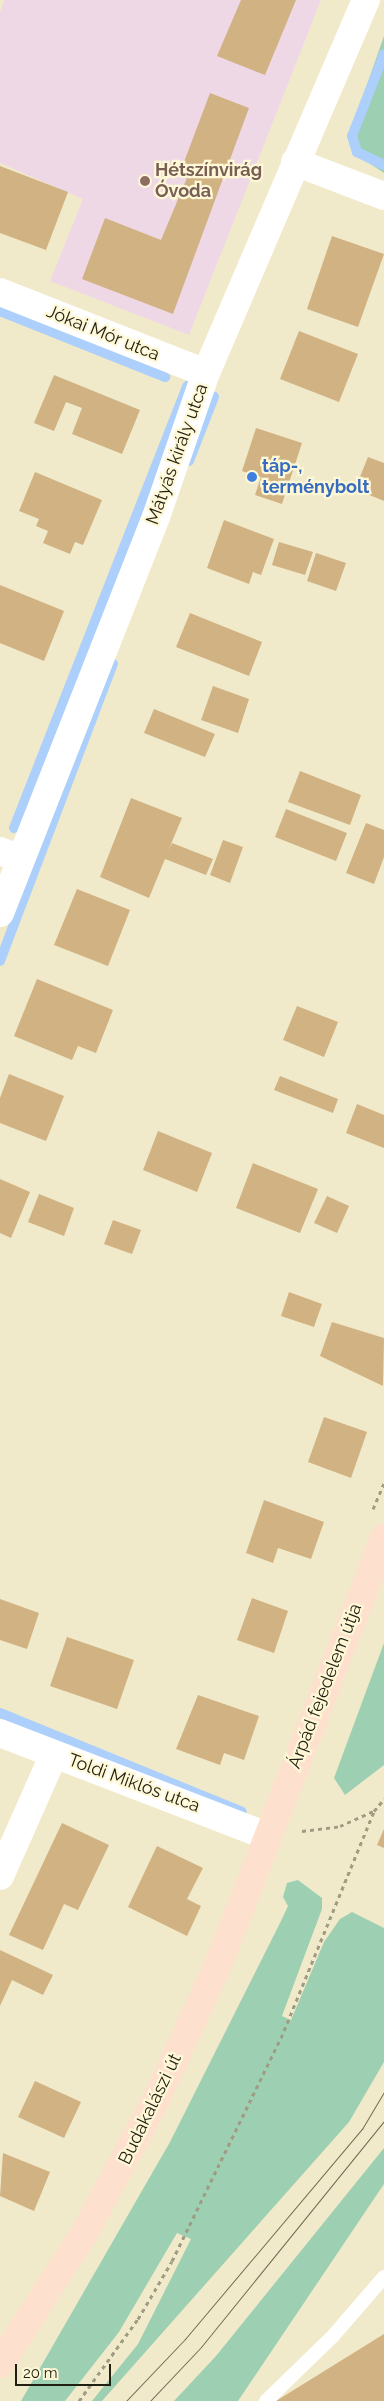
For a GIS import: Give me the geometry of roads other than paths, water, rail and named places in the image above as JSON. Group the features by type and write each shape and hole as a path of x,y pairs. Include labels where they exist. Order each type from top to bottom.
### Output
{"main road":[{"name":"Árpád fejedelem útja","path":"267,1836 384,1537"},
{"name":"Budakalászi út","path":"0,2364 85,2232 145,2122 221,1958 267,1836"}],"street":[{"name":"Mátyás király utca","path":"0,913 11,855 156,517 206,373 366,0"},
{"path":"295,162 384,196"},
{"name":"Jókai Mór utca","path":"0,292 206,373"},
{"name":"Toldi Miklós utca","path":"0,1733 267,1836"},
{"path":"0,1876 54,1754"}],"lane":[{"path":"266,2401 333,2336 384,2277"}],"waterway":[{"path":"384,54 352,136 357,152 384,165"},
{"path":"0,311 165,377"},
{"path":"14,828 187,386"},
{"path":"189,461 214,397"},
{"path":"0,961 113,664"},
{"path":"0,1713 242,1812"}],"tram line":[{"path":"126,2401 185,2339 362,2129 384,2092"},
{"path":"150,2401 201,2347 384,2121"}],"place":[{"name":"Hétszínvirág Óvoda","path":"145,181"},
{"name":"táp-, terménybolt","path":"252,477"}]}
